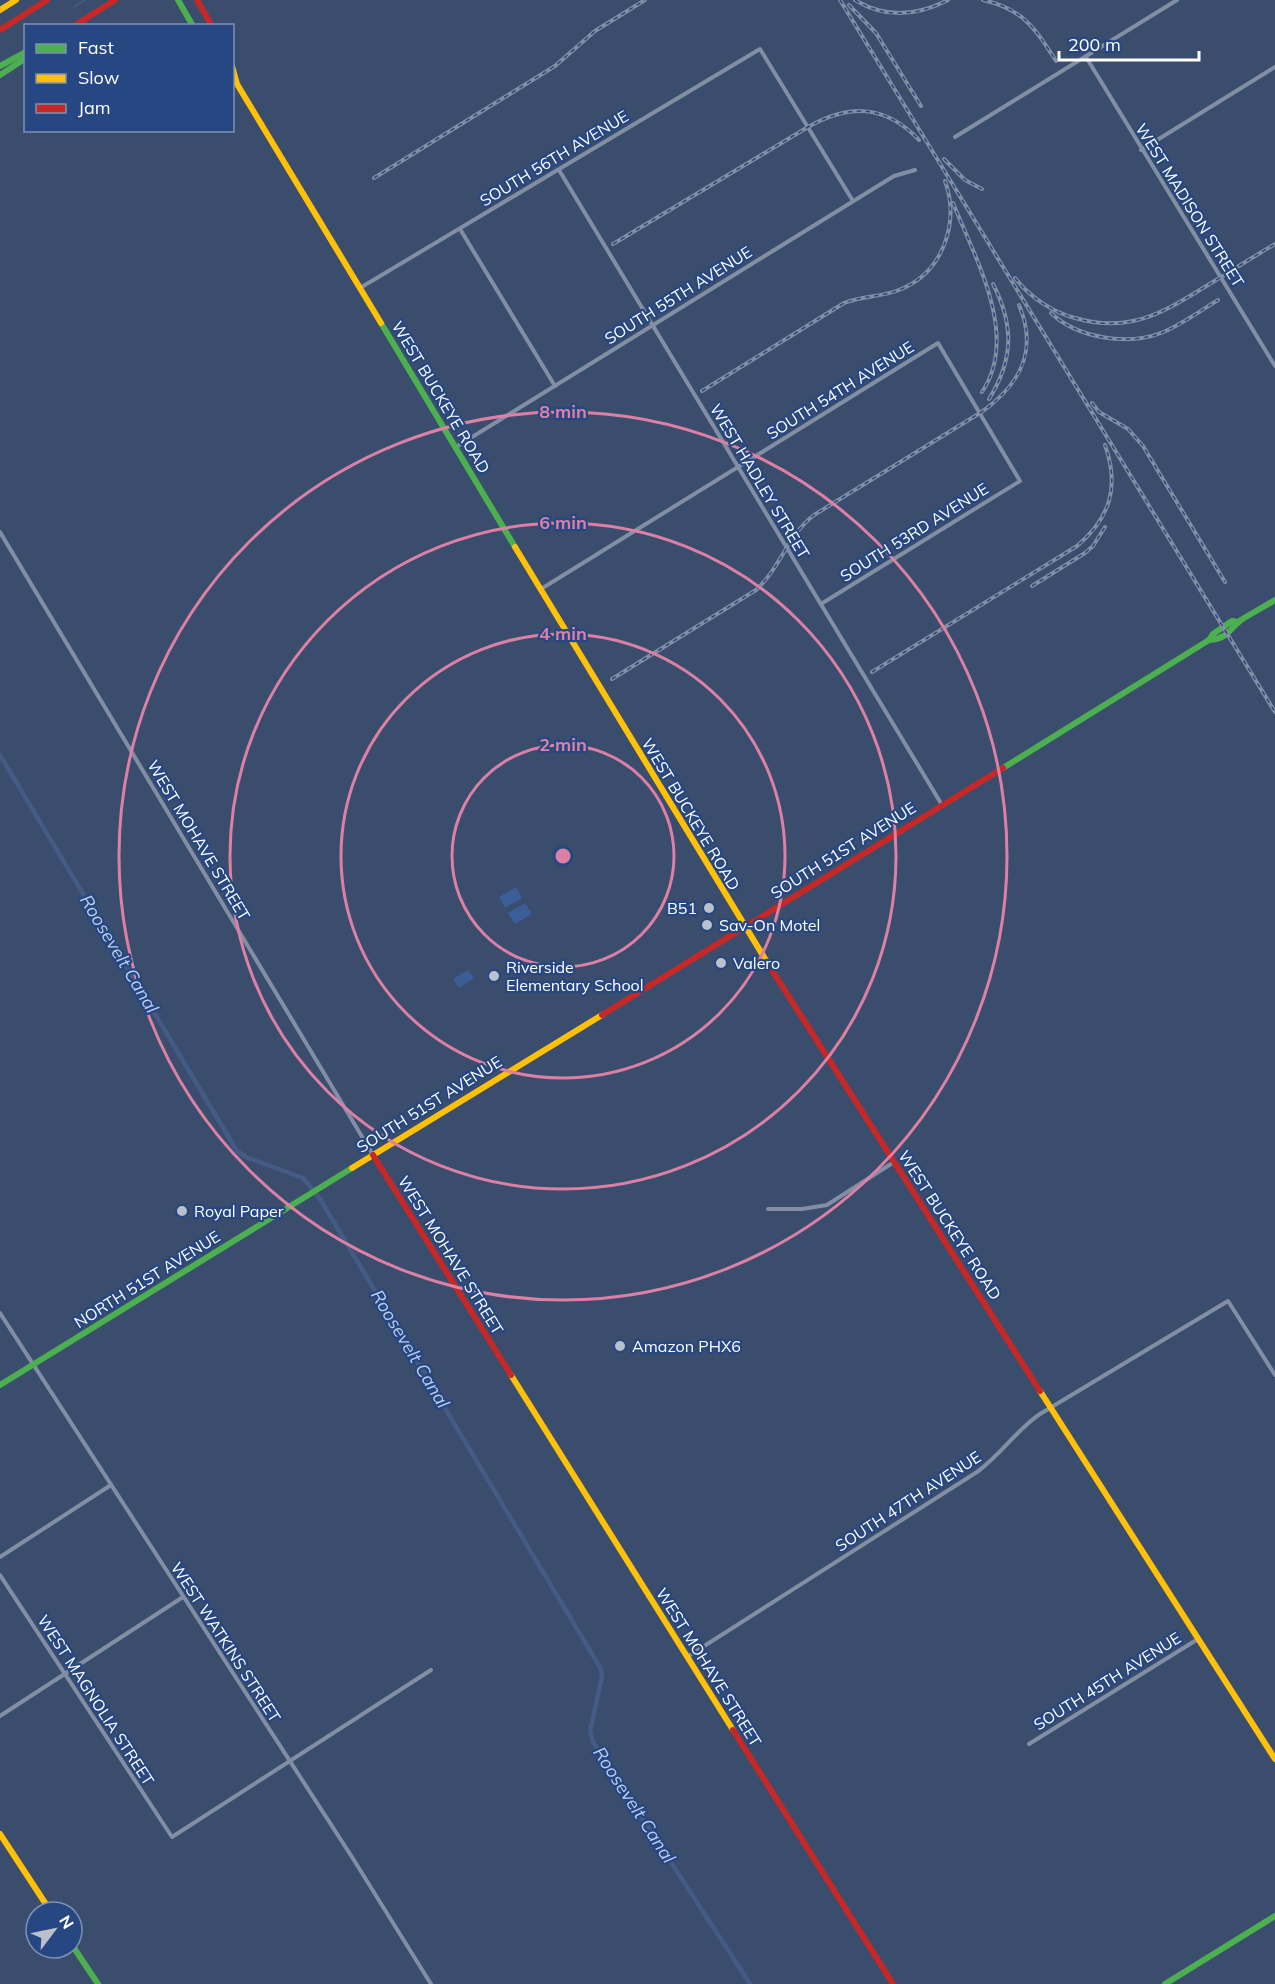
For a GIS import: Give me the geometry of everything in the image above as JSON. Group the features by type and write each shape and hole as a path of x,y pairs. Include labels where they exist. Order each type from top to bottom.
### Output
{"main road":[{"path":"0,10 16,0"},
{"path":"0,30 47,0"},
{"path":"77,24 115,0"},
{"path":"178,0 192,24"},
{"path":"197,0 211,24"},
{"path":"0,66 24,53"},
{"path":"0,75 24,59"},
{"name":"WEST BUCKEYE ROAD","path":"235,81 744,927 1275,1759"},
{"name":"SOUTH 51ST AVENUE","path":"308,1196 1209,640 1213,634 1232,621 1238,622 1275,600"},
{"name":"WEST MOHAVE STREET","path":"373,1155 893,1984"},
{"name":"NORTH 51ST AVENUE","path":"0,1385 308,1196"},
{"path":"0,1834 43,1900"},
{"path":"1165,1984 1275,1916"},
{"path":"82,1960 98,1984"}],"street":[{"path":"955,137 1177,0"},
{"name":"SOUTH 56TH AVENUE","path":"360,288 760,49 853,201"},
{"name":"WEST MADISON STREET","path":"1086,57 1275,366"},
{"path":"1141,150 1275,67"},
{"name":"WEST HADLEY STREET","path":"558,170 942,805"},
{"name":"SOUTH 55TH AVENUE","path":"456,447 894,176 915,170"},
{"path":"460,229 555,386"},
{"name":"SOUTH 54TH AVENUE","path":"541,589 938,343 1020,481"},
{"name":"SOUTH 53RD AVENUE","path":"821,604 1020,481"},
{"name":"WEST MOHAVE STREET","path":"0,532 373,1155"},
{"path":"768,1209 802,1209 827,1205 894,1162"},
{"name":"SOUTH 47TH AVENUE","path":"687,1657 977,1472 994,1459 1020,1429 1051,1408 1228,1301 1275,1375"},
{"name":"WEST WATKINS STREET","path":"0,1314 352,1857 431,1984"},
{"path":"0,1557 111,1485"},
{"name":"WEST MAGNOLIA STREET","path":"0,1575 172,1837 290,1762"},
{"path":"0,1716 183,1597"},
{"name":"SOUTH 45TH AVENUE","path":"1029,1744 1198,1639"},
{"path":"290,1762 431,1670"}],"shaded area":[{"path":"516,887 522,898 505,908 499,897"},
{"path":"525,903 532,914 515,924 508,913"},
{"path":"468,970 474,978 459,988 453,979"}],"waterway":[{"path":"74,7 85,0"},
{"name":"Roosevelt Canal","path":"0,755 237,1151 248,1158 303,1178 320,1199 601,1669 602,1676 590,1731 593,1742 750,1984"}],"railway":[{"path":"374,178 555,66 595,31 645,0"},
{"path":"840,0 1275,712"},
{"path":"855,0 890,13 913,12 948,0"},
{"path":"983,0 1008,9 1027,22 1056,61"},
{"path":"849,5 876,33 921,106"},
{"path":"613,244 823,119 852,112 866,111 880,114 906,128 919,140"},
{"path":"944,159 965,180 982,189"},
{"path":"702,391 844,303 899,290 927,272 937,259 949,229 949,197 945,181"},
{"path":"953,203 982,272 995,322 997,347 993,370 982,392"},
{"path":"1015,278 1042,303 1058,312 1095,322 1130,322 1146,318 1176,304 1275,244"},
{"path":"989,399 1003,370 1008,342 1005,314 993,284"},
{"path":"1051,313 1062,322 1088,334 1133,339 1168,330 1218,300"},
{"path":"612,679 756,590 772,572 797,532 814,515 994,403 1015,379 1026,353 1025,322 1019,305"},
{"path":"1092,403 1099,412 1128,429 1143,446 1225,582"},
{"path":"872,672 1077,546 1097,524 1109,501 1112,475 1105,445"},
{"path":"1032,586 1085,553 1093,546 1105,527"}],"traffic: fast":[{"path":"178,0 192,24"},
{"path":"0,66 24,53"},
{"path":"0,75 24,59"},
{"path":"381,323 515,547"},
{"path":"1209,640 1224,636 1241,620 1275,600"},
{"path":"1003,768 1209,640 1213,634 1232,621 1238,622"},
{"path":"0,1385 352,1168"},
{"path":"1165,1984 1275,1916"},
{"path":"82,1960 98,1984"}],"traffic: slow":[{"path":"0,10 16,0"},
{"path":"234,73 237,84 381,323"},
{"path":"515,547 770,967"},
{"path":"352,1168 602,1015"},
{"path":"511,1375 733,1730"},
{"path":"1040,1391 1275,1759"},
{"path":"0,1834 43,1900"}],"traffic: jam":[{"path":"0,30 47,0"},
{"path":"77,24 115,0"},
{"path":"197,0 211,24"},
{"path":"602,1015 1003,768"},
{"path":"770,967 1040,1391"},
{"path":"373,1155 511,1375"},
{"path":"733,1730 893,1984"}],"place":[{"name":"B51","path":"709,908"},
{"name":"Sav-On Motel","path":"707,925"},
{"name":"Valero","path":"721,963"},
{"name":"Riverside Elementary School","path":"494,976"},
{"name":"Royal Paper","path":"182,1211"},
{"name":"Amazon PHX6","path":"620,1346"}]}
